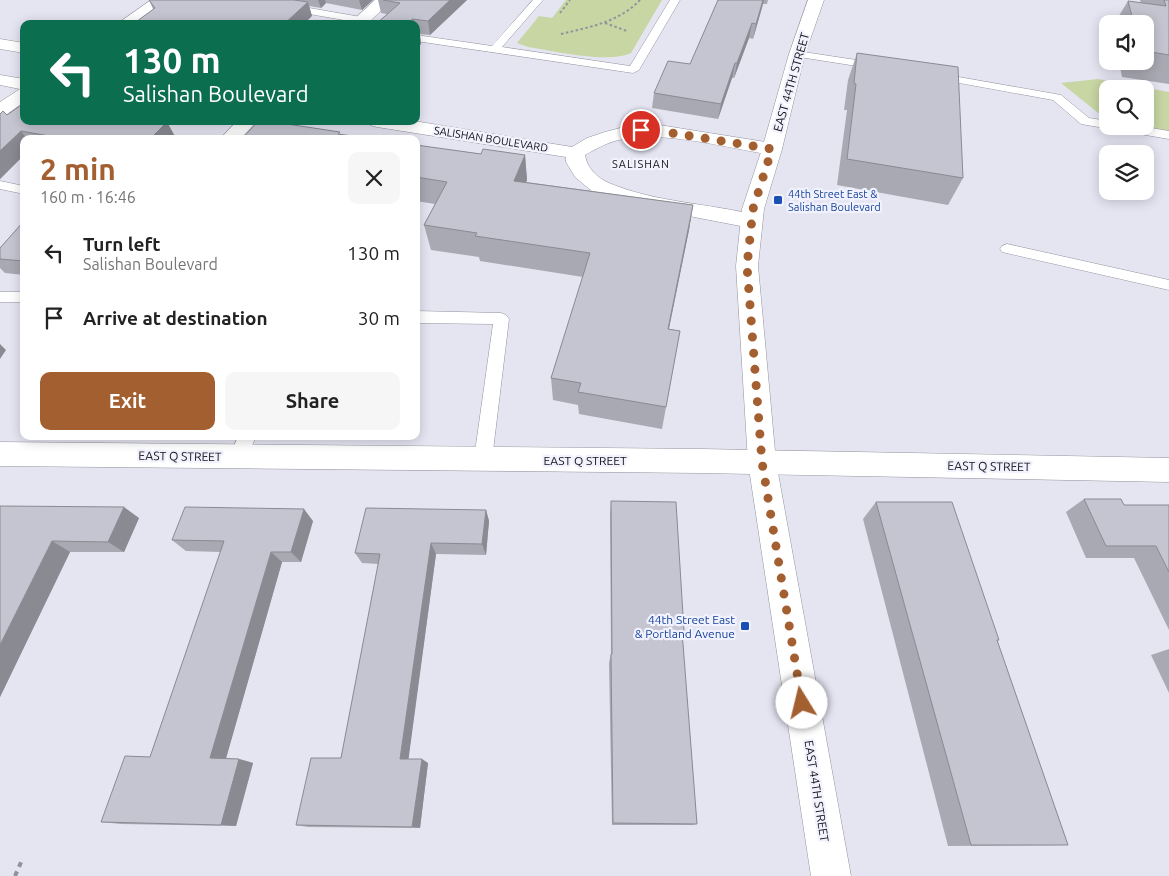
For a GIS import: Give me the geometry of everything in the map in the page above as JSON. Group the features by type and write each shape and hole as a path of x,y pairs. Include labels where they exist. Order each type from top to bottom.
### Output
{"street":[{"path":"131,20 161,0"},
{"path":"361,20 384,0"},
{"name":"EAST 44TH STREET","path":"816,0 797,54 772,149 753,209 747,266 762,462 831,876"},
{"path":"0,44 20,47"},
{"path":"0,80 20,83"},
{"path":"0,110 20,96"},
{"path":"233,135 244,125"},
{"name":"SALISHAN BOULEVARD","path":"402,125 575,153"},
{"path":"751,220 637,199 600,187 582,173 576,162 575,153 594,142 612,136 653,130 772,149"},
{"name":"EAST Q STREET","path":"12,448 243,446 484,459 1169,470"}],"lane":[{"path":"246,0 349,20"},
{"path":"494,50 538,0"},
{"path":"420,39 633,70 675,0"},
{"path":"797,54 889,68"},
{"path":"927,75 1057,97 1085,121 1099,123"},
{"path":"1154,133 1169,136"},
{"path":"0,186 20,189"},
{"path":"1007,249 1169,285"},
{"path":"0,297 20,297"},
{"path":"420,318 502,319 484,459"}],"path":[{"path":"561,34 615,19 632,9 640,0"},
{"path":"15,876 22,860"}],"green space":[{"path":"566,0 662,0 631,53 621,56 581,56 528,47 517,43 539,16 552,18"},
{"path":"1098,79 1103,80 1099,80 1099,114 1061,83"},
{"path":"1154,89 1169,92 1169,131 1154,128"}],"building":[{"path":"149,0 294,0 308,2 288,20 138,20 155,8"},
{"path":"383,0 450,0 428,21 412,19 381,20 400,3"},
{"path":"718,0 763,0 756,24 752,23 737,63 735,63 721,104 654,93 668,61 690,64"},
{"path":"1164,0 1169,0 1169,55 1154,52 1154,15 1132,15 1128,1 1166,6"},
{"path":"857,53 958,67 963,178 847,159 856,84 854,83"},
{"path":"20,106 20,125 164,125 154,135 44,135 21,131 0,151 0,114 3,111 7,115"},
{"path":"254,125 294,125 340,132 338,134 345,135 246,135"},
{"path":"420,146 481,154 483,149 525,155 514,181 693,205 668,329 680,331 666,407 578,392 581,383 551,378 590,253 475,236 477,233 424,225 447,182 420,178"},
{"path":"20,226 20,261 0,259 0,248"},
{"path":"1084,499 1121,499 1124,505 1169,505 1169,572 1156,546 1106,546"},
{"path":"611,501 676,502 684,631 682,631 697,824 613,823"},
{"path":"876,502 952,502 999,640 997,640 1068,845 971,845"},
{"path":"0,506 124,507 108,542 52,541 0,645"},
{"path":"185,507 304,509 291,552 271,552 210,758 239,759 221,825 101,822 125,756 150,757 224,541 172,540"},
{"path":"366,508 486,510 482,544 431,543 400,759 422,759 412,827 296,825 311,758 341,758 380,554 355,553"}],"place":[{"name":"44th Street East & Salishan Boulevard","path":"778,200"},
{"name":"44th Street East & Portland Avenue","path":"745,626"}],"district":[{"name":"SALISHAN","path":"641,164"}],"route":[{"path":"641,130 653,130 772,149 753,209 747,266 762,462 802,703"}]}
